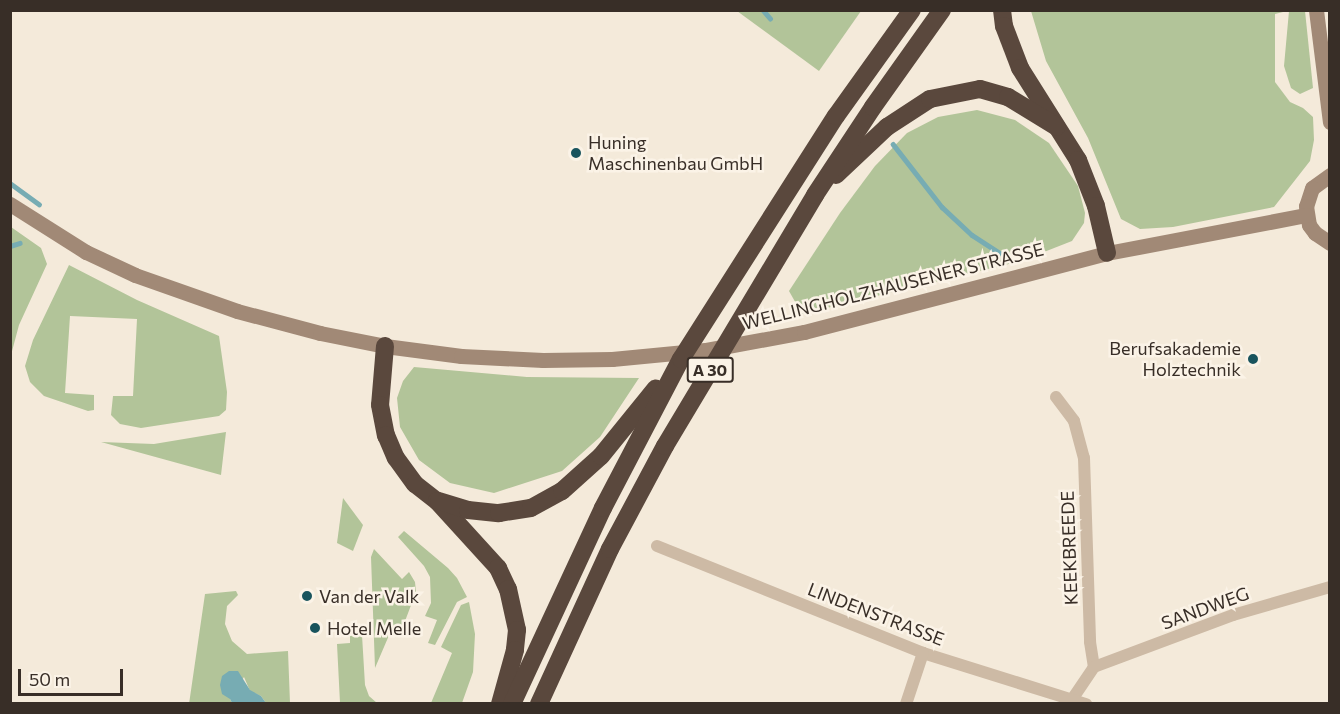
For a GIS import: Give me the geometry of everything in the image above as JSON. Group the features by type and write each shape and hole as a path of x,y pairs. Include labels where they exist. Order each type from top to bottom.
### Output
{"highway":[{"name":"A 30","path":"512,704 603,508 681,358 836,116 912,10"},
{"name":"A 30","path":"539,704 610,549 665,446 815,195 873,107 942,10"},
{"path":"1002,10 1004,26 1020,68 1078,160 1096,206 1107,253"},
{"path":"815,195 887,128 930,99 980,89 1008,97 1057,127"},
{"path":"385,346 380,405 386,435 396,459 415,484 437,501 498,568 508,589 517,630 515,650 500,704"},
{"path":"437,501 468,510 499,513 531,508 562,491 601,456 681,358"}],"main road":[{"path":"1316,10 1329,122"},
{"path":"1329,176 1312,188 1306,206 1306,215 1315,233 1329,243"},
{"name":"WELLINGHOLZHAUSENER STRASSE","path":"10,204 69,243 135,274 257,317 385,346 488,358 612,359 706,350 804,332 1107,253 1306,215"}],"street":[{"name":"KEEKBREEDE","path":"1056,398 1074,422 1084,458 1090,642 1094,667"},
{"name":"LINDENSTRASSE","path":"657,546 923,653 1073,698 1086,704"},
{"name":"SANDWEG","path":"1094,667 1233,615 1329,587"},
{"path":"906,704 923,653"},
{"path":"1073,698 1094,667"}],"green space":[{"path":"737,11 861,11 819,71"},
{"path":"1031,11 1287,11 1275,14 1275,82 1290,102 1303,108 1313,117 1314,140 1310,161 1274,207 1173,227 1140,229 1121,219 1088,138 1046,61"},
{"path":"1289,11 1305,11 1313,88 1300,94 1291,88 1284,66"},
{"path":"977,110 1015,120 1049,143 1078,186 1085,213 1084,223 1072,241 1021,261 802,314 789,291 840,213 875,166 907,133 938,117"},
{"path":"11,227 41,248 47,264 19,325 11,355"},
{"path":"69,265 137,300 219,336 227,392 226,410 219,416 141,428 120,424 111,415 113,396 133,396 137,319 70,316 65,393 94,395 94,410 88,411 44,396 30,382 25,366 33,340"},
{"path":"414,367 527,377 639,378 600,437 562,471 494,493 450,483 419,460 400,427 397,398 403,381"},
{"path":"226,432 221,475 101,442 154,444"},
{"path":"343,498 363,525 353,551 337,543"},
{"path":"404,531 448,568 457,578 467,597 457,602 435,645 428,643 437,620 425,616 431,603 430,577 424,566 398,537"},
{"path":"374,549 402,579 409,572 415,582 416,592 399,637 390,633 375,668 371,557"},
{"path":"236,591 238,595 227,606 225,624 232,641 247,654 288,651 290,703 266,703 261,696 250,691 244,677 230,699 232,703 189,704 205,594"},
{"path":"469,602 475,634 473,672 462,703 431,703 452,653 441,647 461,605"},
{"path":"362,635 365,685 369,696 377,703 340,703 337,644 350,643 350,636"}],"water":[{"path":"229,671 238,671 250,690 261,696 266,703 232,703 222,694 220,685 222,676"}],"waterway":[{"path":"763,10 770,18"},
{"path":"893,144 942,207 972,235 1000,253"},
{"path":"10,183 39,204"},
{"path":"10,246 20,243"}],"place":[{"name":"Huning Maschinenbau GmbH","path":"576,153"},
{"name":"Berufsakademie Holztechnik","path":"1253,359"},
{"name":"Van der Valk","path":"307,596"},
{"name":"Hotel Melle","path":"315,628"}]}
